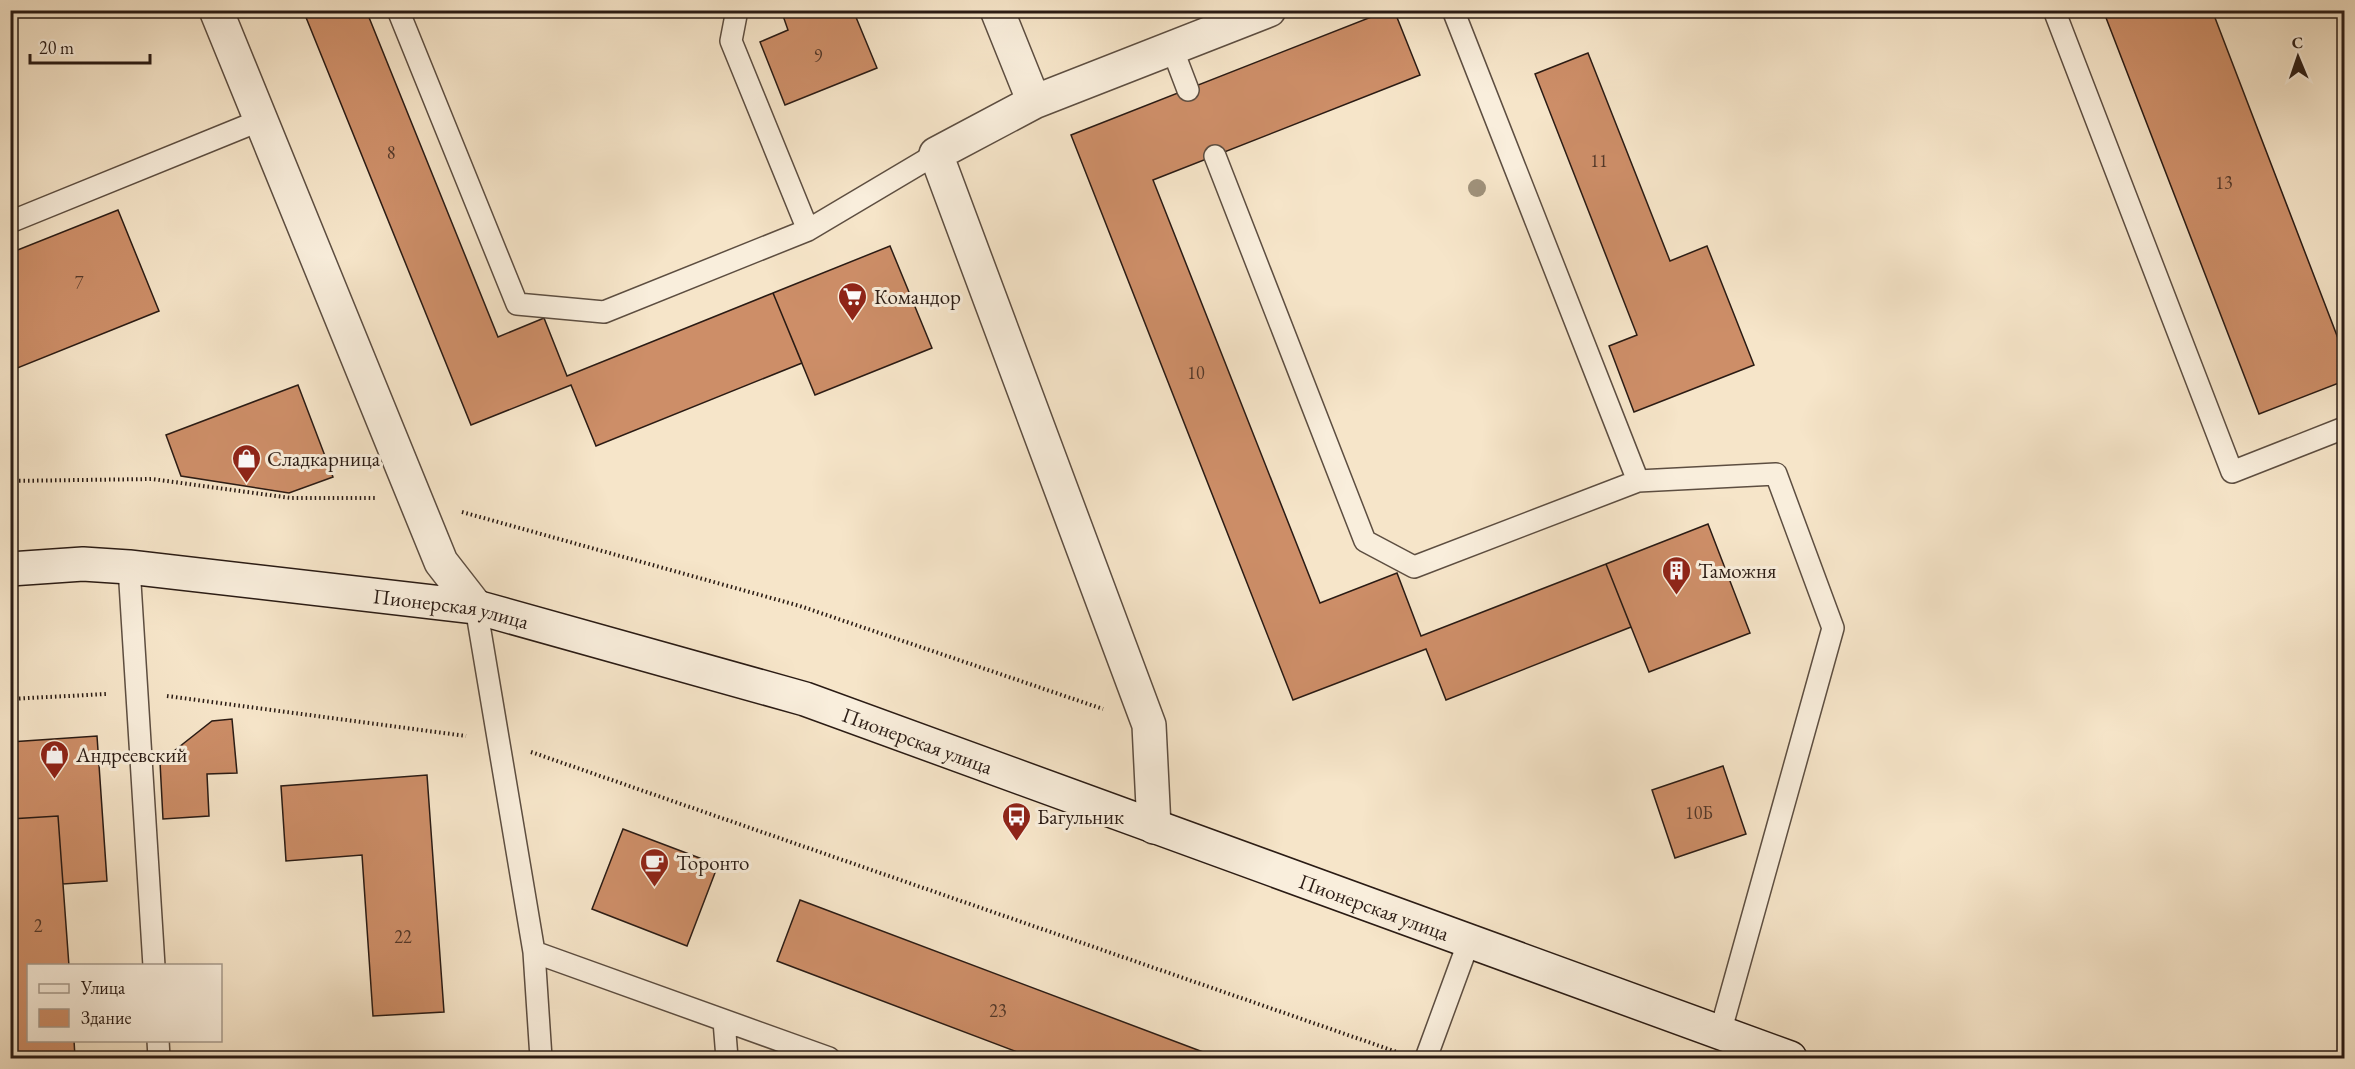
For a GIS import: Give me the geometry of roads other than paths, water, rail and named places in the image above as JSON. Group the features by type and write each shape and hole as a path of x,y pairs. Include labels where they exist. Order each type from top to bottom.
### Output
{"street":[{"path":"216,10 441,562 476,608"},
{"path":"997,10 1034,102"},
{"path":"1154,827 1149,725 936,154 1034,102 1269,10"},
{"name":"Пионерская улица","path":"10,568 83,564 129,567 476,608 805,699 1790,1059"}],"lane":[{"path":"398,10 517,304 604,312 807,230 936,154"},
{"path":"737,10 731,41 807,230"},
{"path":"1453,10 1638,480"},
{"path":"2054,10 2232,472 2344,428"},
{"path":"1172,48 1188,90"},
{"path":"10,222 261,120"},
{"path":"1215,156 1365,541 1414,567 1638,480 1776,474 1833,628 1720,1033"},
{"path":"129,567 153,964"},
{"path":"476,608 534,952 541,1059"},
{"path":"1426,1059 1469,941"},
{"path":"534,952 829,1059"},
{"path":"724,1021 727,1059"},
{"path":"158,1042 159,1059"}],"place":[{"name":"Командор","path":"853,322"},
{"name":"Сладкарница","path":"246,484"},
{"name":"Таможня","path":"1677,596"},
{"name":"Андреевский","path":"55,780"},
{"name":"Багульник","path":"1016,842"},
{"name":"Торонто","path":"655,888"}]}
